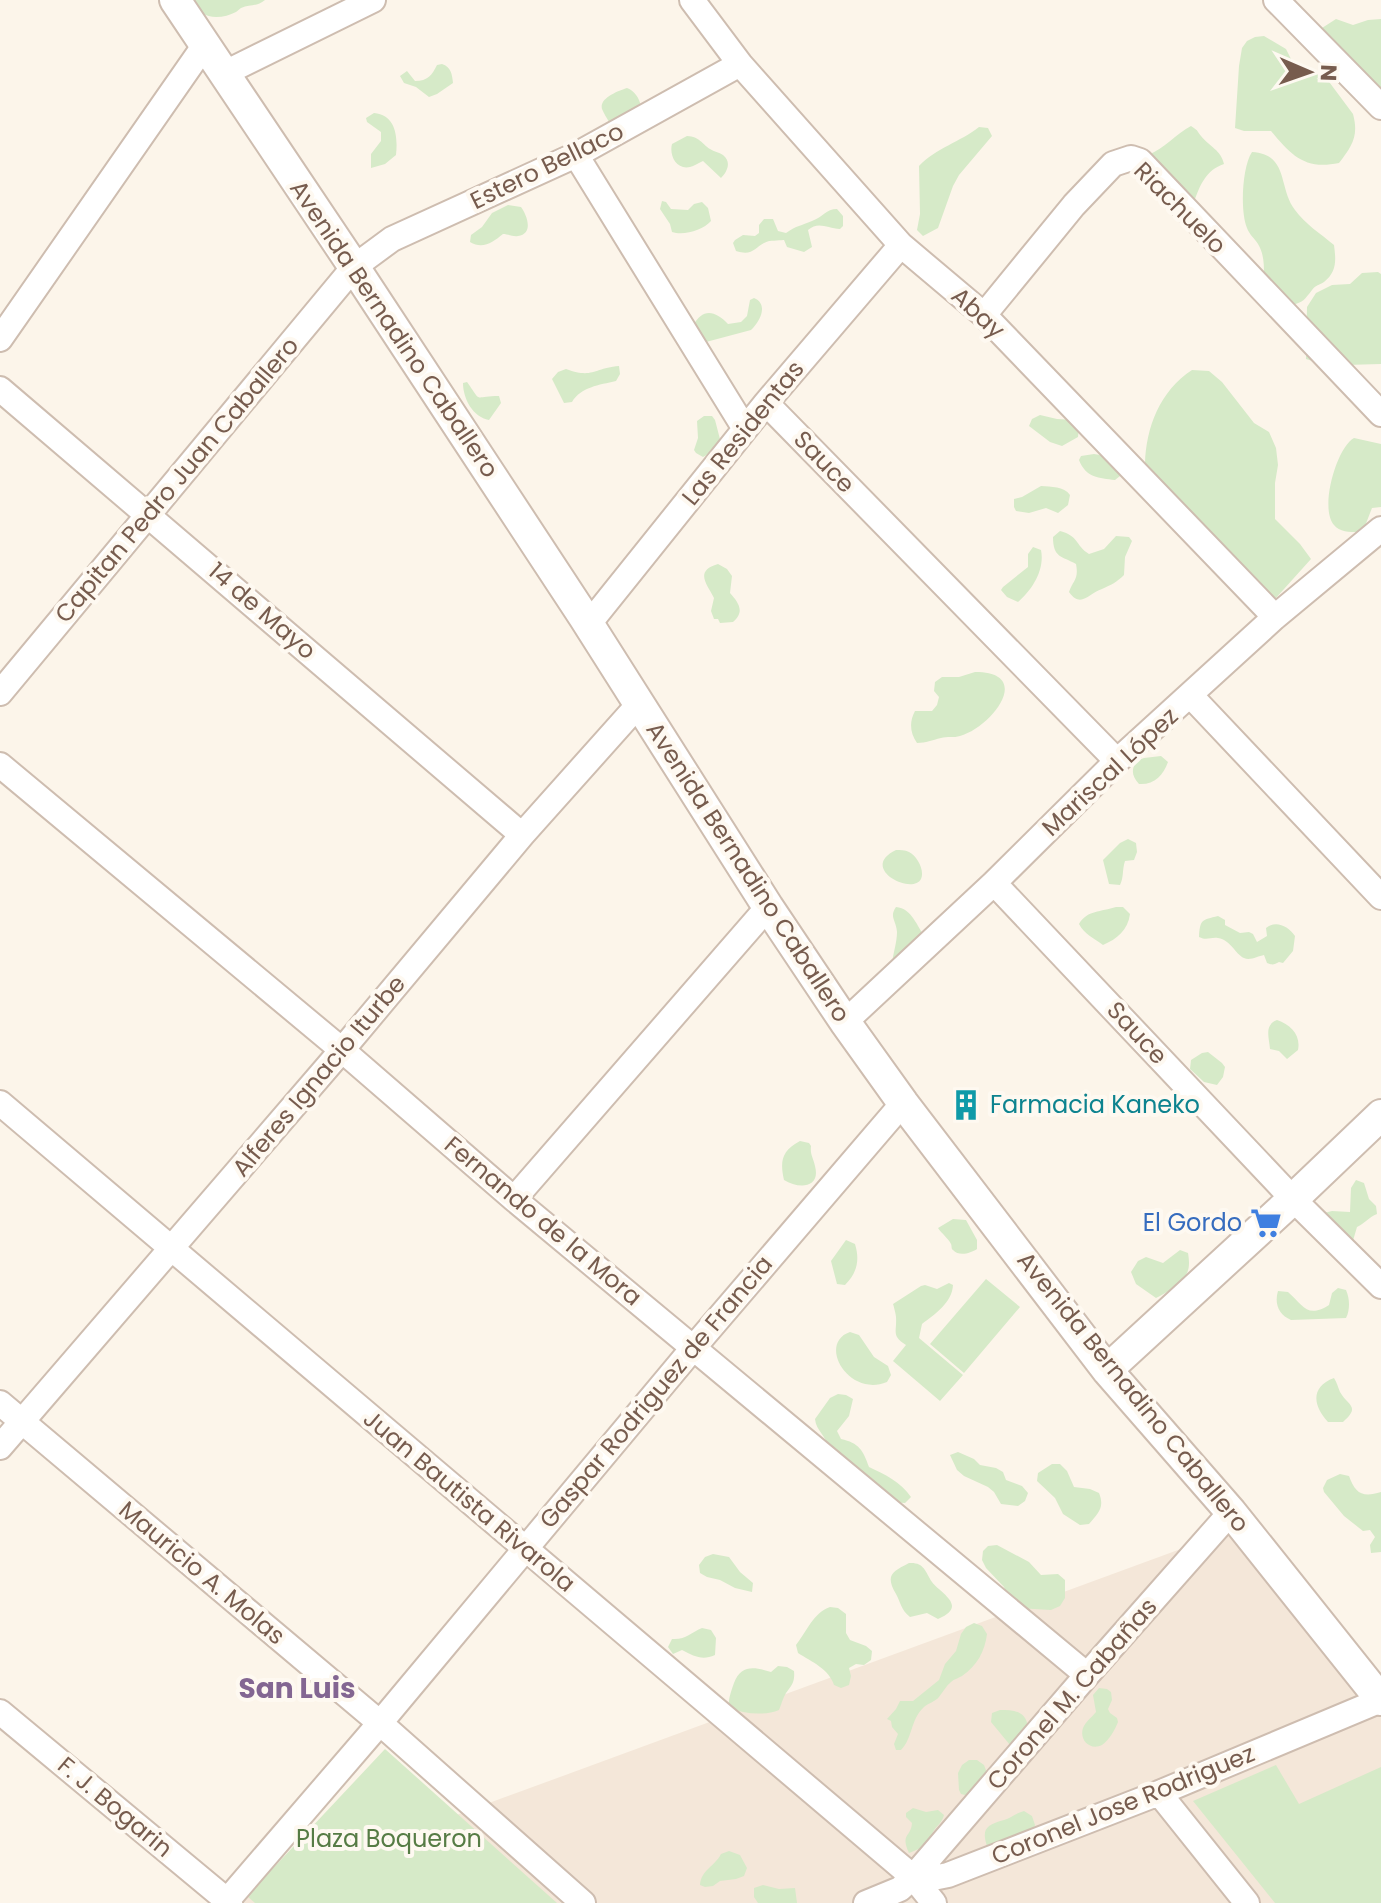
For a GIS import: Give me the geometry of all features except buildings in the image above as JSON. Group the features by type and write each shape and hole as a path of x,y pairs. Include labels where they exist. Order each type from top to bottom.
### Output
{"street":[{"name":"Avenida Bernadino Caballero","path":"175,0 354,267 845,1022 1107,1370 1231,1512 1381,1700"},
{"path":"223,74 373,0"},
{"name":"Abay","path":"692,0 740,64 901,245 984,315 1275,617"},
{"path":"1283,2 1381,107"},
{"path":"0,339 204,46"},
{"name":"Estero Bellaco","path":"354,267 392,239 576,155 740,64"},
{"path":"576,155 745,429"},
{"name":"Riachuelo","path":"984,315 1074,205 1113,164 1131,158 1140,161 1381,414"},
{"name":"Las Residentas","path":"588,625 766,403 901,245"},
{"name":"Capitan Pedro Juan Caballero","path":"0,693 354,267"},
{"name":"14 de Mayo","path":"0,389 522,835"},
{"name":"Sauce","path":"766,403 1117,761"},
{"name":"Mariscal López","path":"845,1022 994,883 1117,761 1275,617 1381,529"},
{"path":"1191,696 1381,897"},
{"name":"Alferes Ignacio Iturbe","path":"0,1447 342,1050 522,835 639,704"},
{"name":"Fernando de la Mora","path":"0,765 342,1050 514,1199 1087,1675"},
{"name":"Sauce","path":"994,883 1293,1199 1381,1286"},
{"path":"514,1199 768,907"},
{"name":"Juan Bautista Rivarola","path":"0,1103 913,1877 934,1903"},
{"name":"Gaspar Rodriguez de Francia","path":"227,1902 903,1103"},
{"path":"1107,1370 1381,1115"},
{"name":"Mauricio A. Molas","path":"0,1403 380,1723 583,1903"},
{"name":"Coronel M. Cabañas","path":"913,1877 1231,1512"},
{"name":"Coronel Jose Rodriguez","path":"866,1903 900,1889 913,1877 928,1879 948,1875 1159,1793 1381,1700"},
{"name":"F. J. Bogarin","path":"0,1712 227,1902"},
{"path":"1159,1793 1247,1903"}],"shaded area":[{"path":"1227,1532 1381,1708 1381,1903 217,1903"}],"green space":[{"path":"195,0 265,0 230,15 217,17 205,15"},
{"path":"1336,19 1353,25 1381,19 1381,113 1326,45 1322,28"},
{"path":"1264,36 1286,49 1294,65 1321,71 1353,114 1353,140 1339,163 1308,163 1286,148 1271,131 1235,128 1242,48 1247,41"},
{"path":"442,64 450,71 453,83 429,97 404,83 400,76 407,71 415,81 423,80 437,65"},
{"path":"627,88 636,95 641,106 613,124 602,109 603,102"},
{"path":"374,113 391,122 397,148 396,155 385,164 371,168 371,154 381,141 381,132 366,118"},
{"path":"1191,126 1218,152 1224,164 1208,174 1194,202 1148,155"},
{"path":"979,127 988,128 992,136 959,175 938,228 923,236 917,230 920,214 919,166 933,154"},
{"path":"687,136 698,139 726,158 728,167 721,178 703,161 685,167 675,161 672,144"},
{"path":"1252,152 1272,159 1295,210 1334,245 1335,261 1331,274 1295,304 1291,305 1264,276 1261,252 1245,221 1244,178"},
{"path":"662,201 671,209 688,210 702,202 708,208 711,221 693,231 672,232 660,209"},
{"path":"508,205 521,207 527,219 528,228 523,235 503,234 484,245 470,242 471,235 482,227 492,213"},
{"path":"837,209 843,216 843,226 840,229 819,225 812,227 808,230 812,247 804,252 787,247 784,240 769,241 747,253 736,251 733,243 743,235 755,236 759,233 759,225 764,219 773,219 778,231 786,233"},
{"path":"1362,273 1381,274 1381,364 1334,365 1306,359 1307,307 1316,293 1332,285 1350,284"},
{"path":"754,298 762,309 760,318 751,330 706,342 693,326 700,316 709,313 728,324 741,322 747,316 750,300"},
{"path":"619,366 620,374 616,381 585,390 572,402 564,403 552,379 566,369 588,373"},
{"path":"1192,370 1209,371 1222,382 1254,423 1269,432 1276,448 1275,519 1311,559 1275,599 1242,590 1194,514 1168,491 1145,464 1148,437 1163,399"},
{"path":"467,382 479,397 499,396 501,403 489,420 478,415 467,401 463,383"},
{"path":"1040,415 1075,420 1079,428 1078,437 1062,446 1050,442 1029,426 1032,419"},
{"path":"704,416 712,416 715,420 721,443 716,450 703,457 694,450 698,438 697,421"},
{"path":"1354,438 1381,444 1381,507 1372,508 1365,526 1358,532 1336,527 1328,506 1336,465"},
{"path":"1094,454 1110,461 1120,476 1115,480 1104,479 1085,470 1079,460 1081,456"},
{"path":"1041,486 1067,492 1070,495 1068,505 1058,513 1046,508 1029,513 1016,511 1014,499"},
{"path":"1060,531 1071,535 1089,554 1104,549 1116,536 1129,537 1132,541 1125,557 1124,575 1081,600 1073,597 1069,592 1077,569 1076,564 1059,555 1055,549 1053,537"},
{"path":"1033,547 1041,550 1041,565 1032,586 1018,602 1001,590 1028,567 1028,554"},
{"path":"718,564 732,576 730,593 740,611 733,622 720,623 711,611 714,598 704,574"},
{"path":"975,672 993,674 1002,681 1005,690 994,712 984,723 960,736 917,743 912,731 912,719 915,711 932,711 937,705 939,697 934,691 935,682 942,677 959,677"},
{"path":"1161,756 1168,762 1161,775 1149,783 1139,784 1133,773 1136,761"},
{"path":"1128,839 1136,843 1134,860 1125,861 1120,885 1109,884 1103,860"},
{"path":"896,850 909,852 917,860 922,875 916,883 899,882 885,872 883,865 886,857"},
{"path":"896,907 910,914 926,938 892,964 897,936 893,916"},
{"path":"1123,907 1130,914 1129,920 1121,933 1103,945 1079,924 1090,914"},
{"path":"1218,916 1225,920 1225,925 1240,933 1253,934 1257,942 1267,936 1266,928 1278,924 1285,927 1295,936 1293,951 1283,963 1272,964 1267,963 1264,955 1244,958 1222,939 1199,937 1203,921"},
{"path":"1277,1020 1291,1028 1298,1040 1298,1050 1287,1059 1279,1051 1270,1049 1269,1028"},
{"path":"1208,1052 1225,1067 1217,1085 1204,1082 1190,1069 1191,1060"},
{"path":"800,1141 811,1146 816,1174 812,1183 802,1186 784,1180 782,1168 786,1153"},
{"path":"1356,1180 1364,1183 1377,1214 1357,1227 1352,1244 1324,1213 1350,1212 1351,1188"},
{"path":"953,1219 966,1220 977,1240 977,1249 962,1254 952,1250 950,1242 938,1228"},
{"path":"846,1240 855,1244 857,1261 855,1271 845,1285 837,1284 831,1261"},
{"path":"1180,1250 1188,1253 1189,1268 1185,1277 1173,1288 1156,1298 1136,1284 1131,1272 1138,1261 1146,1257 1163,1263"},
{"path":"986,1279 1020,1307 964,1373 930,1344"},
{"path":"949,1283 953,1285 950,1297 922,1324 919,1338 963,1375 940,1401 893,1361 906,1345 897,1336 893,1304 921,1286 937,1289"},
{"path":"1338,1288 1347,1293 1349,1308 1346,1318 1291,1320 1283,1315 1277,1305 1278,1291 1288,1292 1306,1309 1315,1311 1329,1305 1332,1293"},
{"path":"850,1332 859,1335 874,1357 888,1366 891,1375 887,1382 873,1385 860,1382 849,1376 842,1367 836,1347 841,1338"},
{"path":"1334,1378 1352,1409 1343,1422 1328,1422 1317,1403 1321,1386"},
{"path":"838,1394 853,1399 849,1416 837,1431 841,1439 860,1448 869,1467 902,1487 911,1497 905,1503 888,1502 828,1448 815,1419 830,1398"},
{"path":"958,1452 980,1465 1003,1472 1006,1480 1022,1486 1028,1493 1025,1501 1018,1506 1001,1504 988,1487 957,1470 950,1455"},
{"path":"1052,1464 1060,1464 1067,1471 1074,1487 1099,1493 1101,1506 1089,1524 1080,1525 1063,1514 1055,1498 1037,1481 1038,1473"},
{"path":"1340,1474 1349,1476 1360,1493 1381,1492 1381,1552 1371,1553 1370,1545 1375,1537 1370,1530 1363,1531 1344,1516 1324,1492 1327,1480"},
{"path":"997,1545 1029,1562 1041,1575 1058,1574 1065,1580 1065,1598 1060,1606 1051,1610 1017,1608 1010,1603 1004,1587 982,1560 983,1551 988,1546"},
{"path":"713,1554 729,1557 753,1583 752,1592 700,1573 699,1565 705,1557"},
{"path":"909,1563 921,1566 950,1600 951,1609 947,1614 938,1619 927,1613 910,1617 905,1612 891,1578"},
{"path":"830,1607 846,1614 846,1633 850,1640 872,1651 871,1660 849,1668 849,1685 841,1688 834,1685 824,1670 798,1653 796,1645 815,1618"},
{"path":"974,1623 982,1626 987,1634 979,1658 972,1668 952,1681 937,1699 924,1707 905,1745 901,1750 896,1750 894,1744 898,1734 887,1719 900,1701 913,1701 939,1680 945,1664 956,1651 961,1634"},
{"path":"702,1628 711,1630 716,1638 715,1655 702,1658 682,1650 673,1654 668,1647 672,1639"},
{"path":"778,1666 794,1671 793,1683 779,1710 754,1714 729,1708 732,1689 740,1673 754,1668 771,1672"},
{"path":"1099,1688 1111,1692 1108,1709 1118,1722 1105,1743 1093,1747 1084,1740 1082,1732 1096,1712 1093,1695"},
{"path":"1000,1710 1018,1712 1027,1722 1028,1727 1014,1744 1010,1745 991,1722 992,1713"},
{"name":"Plaza Boqueron","path":"385,1749 557,1903 255,1903 247,1896"},
{"path":"969,1760 977,1760 984,1765 989,1778 973,1797 961,1794 959,1790 958,1773"},
{"path":"1276,1765 1299,1804 1381,1767 1381,1903 1275,1903 1193,1801"},
{"path":"913,1808 926,1812 938,1810 944,1815 926,1843 909,1853 906,1839 912,1823 906,1813"},
{"path":"1024,1811 1032,1816 1035,1825 1032,1833 988,1849 986,1829"},
{"path":"729,1851 740,1855 747,1868 744,1876 720,1881 713,1886 700,1885 721,1854"},
{"path":"763,1885 779,1889 795,1888 797,1903 758,1903 754,1888"}],"place":[{"name":"Farmacia Kaneko","path":"966,1105"},
{"name":"El Gordo","path":"1266,1223"}],"district":[{"name":"San Luis","path":"297,1688"}]}
